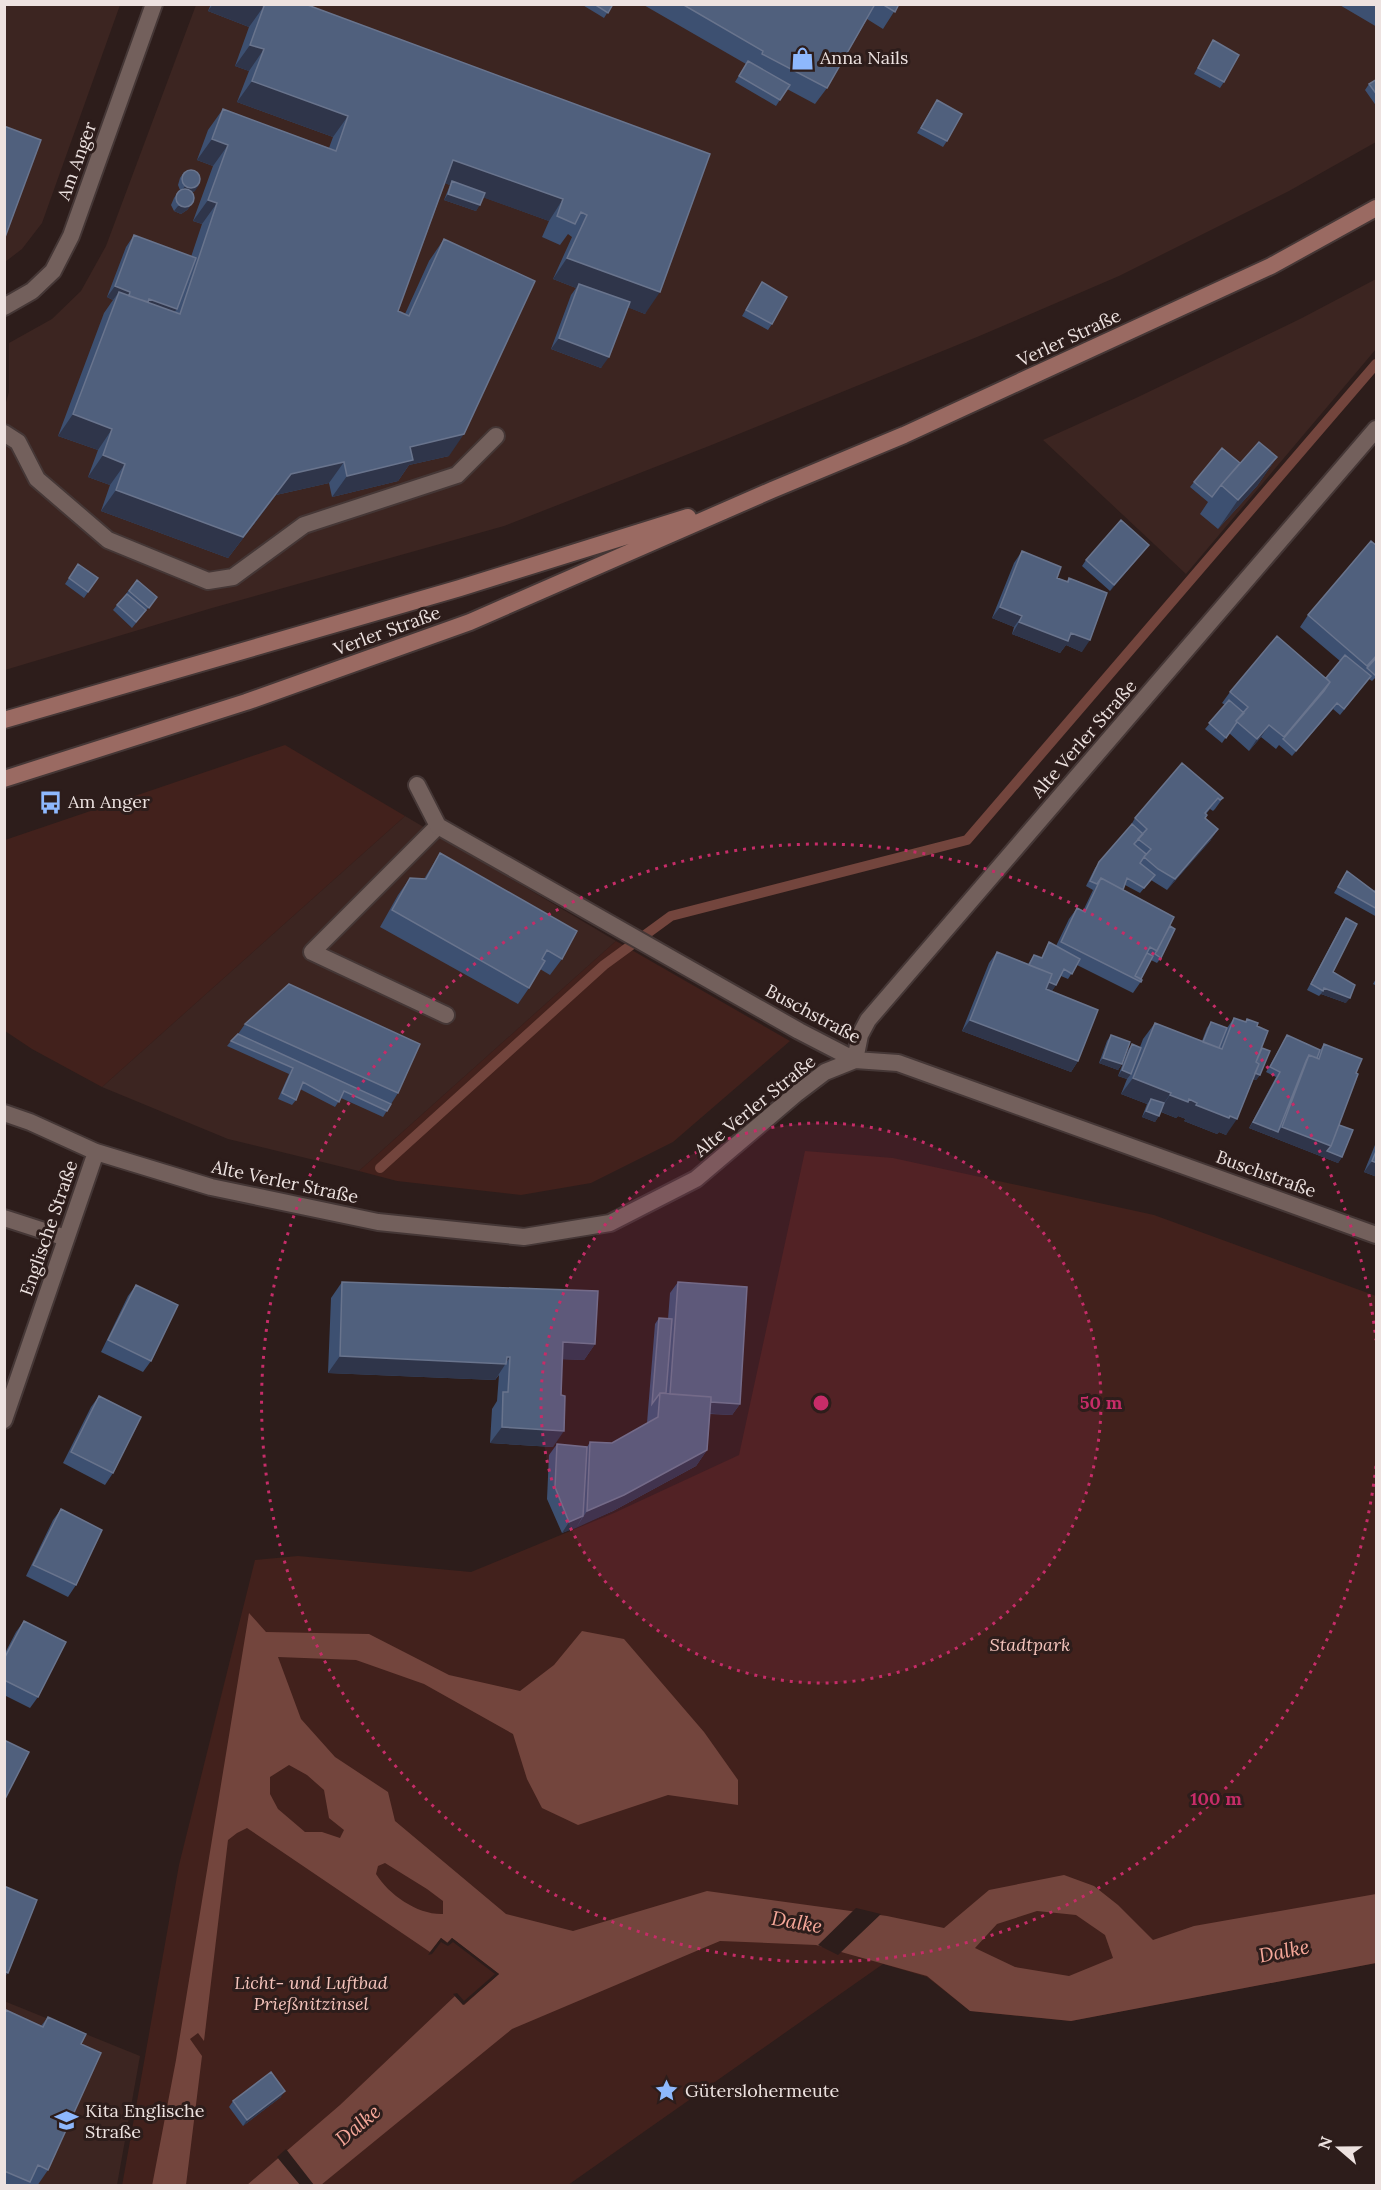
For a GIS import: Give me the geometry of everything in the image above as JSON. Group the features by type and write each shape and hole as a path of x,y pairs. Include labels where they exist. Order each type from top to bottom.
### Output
{"main road":[{"name":"Verler Straße","path":"4,779 246,702 470,622 904,435 1271,266 1377,208"},
{"name":"Verler Straße","path":"4,720 460,588 772,490"}],"street":[{"name":"Am Anger","path":"4,307 32,291 53,270 71,236 154,4"},
{"name":"Alte Verler Straße","path":"4,1113 30,1122 96,1152 211,1187 378,1222 524,1237 610,1223 696,1179 825,1072 855,1060 860,1035 868,1020 1377,429"},
{"path":"4,433 18,442 37,479 108,540 208,581 233,576 304,525 458,475 496,436"},
{"path":"417,785 438,826 312,952 446,1015"},
{"name":"Buschstraße","path":"438,826 855,1060 898,1063 907,1066 1377,1235"},
{"name":"Alte Verler Straße","path":"4,1104 30,1122"},
{"name":"Englische Straße","path":"4,1420 96,1152"},
{"path":"4,1218 66,1238"}],"shaded area":[{"path":"5,5 120,5 42,223 22,249 5,262"},
{"path":"196,5 1376,5 1376,142 1289,191 1119,276 977,337 709,446 504,526 212,608 5,670 4,409 9,392 9,343 52,319 81,291 106,246"},
{"path":"1376,279 1376,349 1186,574 1043,440 1300,319"},
{"path":"405,816 616,941 359,1171 228,1139 102,1087"},
{"name":"Kita Englische Straße","path":"4,2001 140,2056 117,2185 5,2185"}],"green space":[{"path":"285,745 405,816 102,1087 32,1049 5,1031 5,840"},
{"path":"616,941 790,1041 673,1142 591,1183 521,1195 397,1181 359,1171"},
{"name":"Stadtpark","path":"805,1151 893,1158 1154,1215 1376,1296 1376,1963 1071,2021 970,2011 927,1977 883,1964 568,2185 122,2186 179,1865 255,1560 298,1556 471,1572 614,1513 739,1455"}],"water":[{"name":"Dalke","path":"249,1613 266,1632 369,1634 449,1675 520,1691 554,1665 582,1631 624,1639 704,1732 738,1780 738,1805 668,1795 578,1825 542,1808 527,1779 513,1734 424,1684 356,1660 278,1657 301,1719 335,1757 388,1792 395,1821 506,1914 573,1931 707,1891 887,1916 944,1928 989,1890 1064,1875 1094,1886 1118,1905 1153,1940 1194,1926 1376,1894 1376,1963 1071,2021 970,2011 927,1976 816,1945 720,1941 512,2029 321,2185 247,2185 340,2105 455,1996 464,2005 499,1974 452,1938 448,1943 441,1938 430,1952 247,1828 228,1840 204,2041 198,2033 190,2039 202,2056 186,2185 152,2186 176,2060","holes":["289,1765 307,1775 324,1790 329,1818 344,1830 340,1838 322,1832 305,1832 278,1809 270,1794 270,1777","385,1863 427,1889 443,1901 443,1914 424,1911 396,1896 376,1874 378,1866","1037,1911 1076,1915 1105,1935 1113,1958 1069,1976 1015,1967 975,1948 997,1924"]}],"pier":[{"path":"856,1908 881,1914 838,1955 818,1945"},
{"path":"441,1938 447,1943 452,1938 499,1974 463,2005 453,1994 457,1993 464,2001 495,1974 453,1942 448,1946 441,1942 432,1954 428,1955"},
{"path":"286,2149 314,2185 300,2185 277,2157"}],"building":[{"path":"260,4 305,4 710,154 660,292 567,258 587,215 581,212 575,224 557,216 563,199 453,160 398,311 409,316 444,239 535,281 464,434 410,447 413,460 347,476 344,462 291,474 243,537 116,490 125,464 103,455 112,429 73,414 119,292 180,314 217,203 208,200 228,145 212,139 223,109 336,151 348,116 252,81 264,49 250,45 264,6"},
{"path":"594,4 613,4 608,13"},
{"path":"682,4 875,4 827,88 762,54 763,51"},
{"path":"882,4 899,4 895,12"},
{"path":"1213,40 1239,55 1224,82 1198,68"},
{"path":"748,61 790,85 780,100 739,76"},
{"path":"1377,79 1377,95 1369,84"},
{"path":"937,100 962,114 947,141 921,128"},
{"path":"4,126 41,140 4,240"},
{"path":"187,170 195,170 200,175 198,186 187,188 182,183 182,175"},
{"path":"452,181 485,193 480,205 448,194"},
{"path":"185,189 191,192 194,198 191,204 185,207 179,204 176,198 179,192"},
{"path":"134,235 196,258 177,309 149,299 148,302 129,296 130,292 115,286"},
{"path":"762,282 787,297 772,324 746,310"},
{"path":"579,284 630,302 609,357 559,338"},
{"path":"1259,442 1277,457 1238,500 1221,485"},
{"path":"1222,448 1240,463 1212,497 1194,482"},
{"path":"1121,520 1149,545 1114,585 1086,560"},
{"path":"1371,541 1377,546 1377,655 1367,666 1308,615"},
{"path":"1022,551 1061,567 1057,578 1068,582 1069,578 1107,593 1090,640 1071,633 1068,641 1019,622 1022,616 1000,607"},
{"path":"78,564 98,578 88,592 69,578"},
{"path":"137,580 157,597 149,608 129,591"},
{"path":"127,594 146,610 136,622 117,605"},
{"path":"1277,636 1330,682 1284,737 1269,725 1257,739 1236,721 1248,707 1230,692"},
{"path":"1345,655 1371,676 1344,709 1337,703 1296,751 1283,739 1324,691 1330,682 1326,678"},
{"path":"1377,657 1377,675 1376,676 1367,668"},
{"path":"1229,700 1244,713 1236,721 1226,738 1209,723"},
{"path":"1182,763 1223,798 1220,800 1218,798 1205,813 1207,815 1205,818 1218,829 1175,879 1144,857 1151,849 1138,839 1147,829 1135,818"},
{"path":"1132,824 1143,834 1134,844 1146,854 1140,863 1155,875 1144,888 1127,878 1123,890 1101,878 1097,884 1090,881 1099,862"},
{"path":"440,853 577,931 562,959 547,950 542,959 545,961 529,988 392,910 410,878 426,879"},
{"path":"1347,871 1375,892 1377,888 1377,909 1338,887"},
{"path":"1101,878 1174,917 1157,951 1150,947 1135,976 1142,980 1141,982 1061,942 1077,908 1085,912"},
{"path":"1346,918 1357,924 1333,972 1355,985 1350,998 1324,988 1323,991 1311,984"},
{"path":"1170,926 1175,929 1161,958 1155,954"},
{"path":"1049,942 1080,959 1072,974 1064,969 1056,985 1049,982 1052,974 1029,965 1034,955 1042,958"},
{"path":"997,952 1052,974 1046,989 1098,1010 1078,1061 970,1020"},
{"path":"1147,953 1153,956 1141,979 1135,976"},
{"path":"289,984 420,1044 398,1093 245,1024"},
{"path":"1234,1018 1258,1023 1257,1026 1268,1031 1256,1062 1259,1064 1237,1119 1196,1105 1197,1103 1189,1099 1188,1102 1170,1095 1171,1093 1133,1078 1155,1023 1222,1049"},
{"path":"1211,1022 1227,1028 1219,1048 1203,1042"},
{"path":"238,1034 391,1104 387,1111 344,1091 339,1102 303,1082 296,1100 282,1093 293,1068 231,1041"},
{"path":"1111,1035 1130,1042 1122,1064 1103,1058"},
{"path":"1287,1035 1320,1050 1317,1058 1309,1055 1278,1132 1253,1122 1280,1072 1270,1067"},
{"path":"1132,1044 1141,1048 1131,1074 1122,1070"},
{"path":"1324,1044 1362,1059 1331,1146 1282,1127 1309,1055 1319,1059"},
{"path":"1262,1048 1270,1051 1260,1075 1255,1073 1259,1064 1256,1062"},
{"path":"1151,1099 1164,1103 1159,1116 1146,1111"},
{"path":"1339,1125 1353,1130 1342,1157 1327,1151"},
{"path":"1377,1149 1377,1163 1372,1161"},
{"path":"342,1282 598,1291 595,1344 563,1342 561,1395 565,1396 564,1431 502,1427 503,1392 508,1392 510,1357 507,1357 506,1364 340,1356"},
{"path":"678,1282 747,1287 740,1404 711,1402 711,1397 670,1394"},
{"path":"136,1285 178,1305 151,1361 108,1340"},
{"path":"659,1318 672,1319 666,1393 660,1393 652,1404"},
{"path":"660,1393 711,1397 707,1450 624,1495 587,1511 590,1442 612,1443 658,1417"},
{"path":"99,1396 141,1417 113,1473 71,1452"},
{"path":"557,1444 587,1447 583,1516 569,1522 555,1487"},
{"path":"61,1509 102,1530 76,1585 33,1565"},
{"path":"24,1621 66,1642 38,1697 4,1680 4,1659"},
{"path":"4,1740 29,1752 4,1801"},
{"path":"4,1886 37,1900 8,1973 4,1971"},
{"path":"6,2010 43,2027 48,2017 86,2034 81,2044 101,2053 48,2170 38,2165 30,2182 4,2171 4,2013"},
{"path":"271,2072 285,2091 247,2120 233,2101"}],"waterway":[{"path":"380,1168 604,965 671,916 967,840 1376,364"}],"place":[{"name":"Anna Nails","path":"802,58"},
{"name":"Am Anger","path":"50,802"},
{"name":"Güterslohermeute","path":"667,2091"},
{"name":"Kita Englische Straße","path":"67,2121"}],"park label":[{"name":"Licht- und Luftbad Prießnitzinsel","path":"311,1993"}]}
